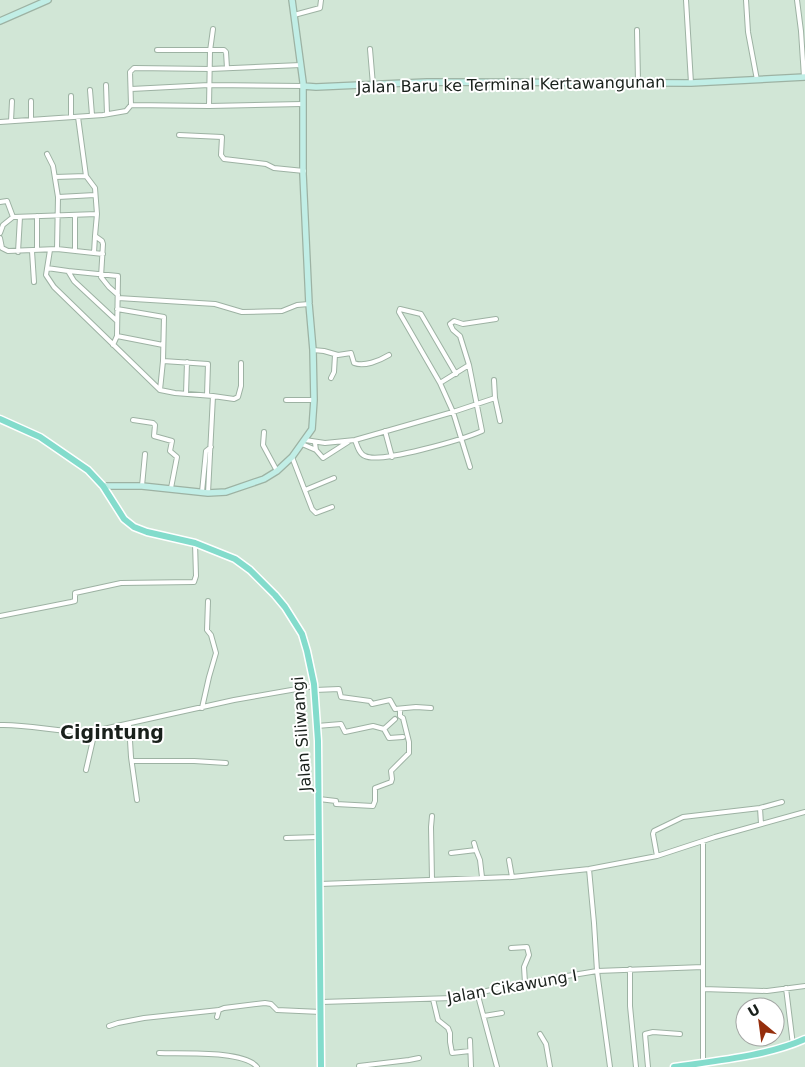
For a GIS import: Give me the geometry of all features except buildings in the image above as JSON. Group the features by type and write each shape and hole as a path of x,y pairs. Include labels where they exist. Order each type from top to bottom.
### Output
{"main road":[{"path":"0,21 48,0"},
{"path":"103,486 142,486 205,492 226,492 237,489 264,479 276,471 292,457 312,429 314,400 313,350 309,304 303,86 292,0"},
{"name":"Jalan Baru ke Terminal Kertawangunan","path":"303,86 316,88 427,82 691,83 804,77"},
{"name":"Jalan Siliwangi","path":"0,419 45,440 88,470 103,486 124,519 134,527 195,543 235,559 250,570 285,607 302,634 308,651 314,688 317,726 321,1067"},
{"path":"674,1067 690,1066 703,1062 768,1052 793,1045 805,1039"}],"street":[{"path":"294,15 320,8 321,0"},
{"path":"686,0 691,83"},
{"path":"746,0 748,32 756,80"},
{"path":"797,0 804,77"},
{"path":"209,106 210,51 213,29"},
{"path":"637,30 638,82"},
{"path":"157,50 210,51 222,49 225,51 227,68"},
{"path":"370,49 373,85"},
{"path":"0,122 78,117 126,111 131,105 130,72 134,68 227,68 301,65"},
{"path":"106,85 108,114"},
{"path":"131,89 209,85 303,86"},
{"path":"90,90 92,115"},
{"path":"71,96 71,116"},
{"path":"11,121 12,101"},
{"path":"31,101 31,120"},
{"path":"131,105 302,104"},
{"path":"78,117 86,176 95,188 98,214 94,253"},
{"path":"179,135 222,137 222,155 224,159 304,171"},
{"path":"47,154 53,166 58,197 57,249"},
{"path":"55,177 86,176"},
{"path":"58,197 95,195"},
{"path":"0,202 7,201 13,217"},
{"path":"0,233 3,225 13,217 98,214"},
{"path":"74,250 75,215"},
{"path":"37,216 37,250"},
{"path":"18,252 20,217"},
{"path":"95,236 102,241 101,276 118,297 215,304 242,312 277,312 294,306 309,304"},
{"path":"0,238 1,246 4,250 18,252 57,249 103,254"},
{"path":"50,250 46,275 54,287 160,390 186,394 238,397 241,363"},
{"path":"32,251 34,282"},
{"path":"47,268 118,276 117,336 113,345"},
{"path":"68,270 74,280 117,321"},
{"path":"117,309 163,316 163,361 160,390"},
{"path":"456,374 421,314 400,309 399,312 440,383 453,412 470,467"},
{"path":"352,440 361,453 366,457 372,458 392,456 461,438 482,430 469,365 460,336 453,330 450,324 454,321 461,324 496,319"},
{"path":"460,336 462,333 461,324"},
{"path":"117,336 163,345"},
{"path":"313,350 335,355 351,353 354,363 358,364 378,361 389,355"},
{"path":"331,378 334,372 335,355"},
{"path":"163,361 208,364 207,395"},
{"path":"186,394 187,362"},
{"path":"440,383 469,365"},
{"path":"494,380 495,398 500,421"},
{"path":"205,492 211,446 213,396"},
{"path":"304,442 352,440 453,412 495,398"},
{"path":"286,400 314,400"},
{"path":"133,420 153,423 155,425 154,436 172,441 170,451 176,457 171,488"},
{"path":"385,431 392,456"},
{"path":"264,432 263,444 276,471"},
{"path":"315,443 316,450 321,458 324,458 352,440"},
{"path":"304,442 316,450"},
{"path":"142,486 145,454"},
{"path":"292,457 314,512 332,507"},
{"path":"305,490 334,478"},
{"path":"0,616 71,602 74,601 75,593 116,584 194,582 196,576 195,543"},
{"path":"202,708 216,653 211,635 207,630 208,601"},
{"path":"0,725 36,727 73,733 95,731 234,700 314,688 339,689 341,697 370,701 372,704 390,700 394,708 400,709 416,706 431,708"},
{"path":"319,799 336,801 336,804 373,806 375,788 392,782 391,771 410,752 403,718 400,716 400,709"},
{"path":"384,729 395,719"},
{"path":"130,724 132,761 138,800"},
{"path":"317,726 341,724 345,732 373,726 384,729 389,738 403,737"},
{"path":"86,770 95,731"},
{"path":"132,761 226,763"},
{"path":"657,856 654,831 680,818 760,808 782,802"},
{"path":"760,808 761,824"},
{"path":"320,884 512,877 589,869 657,856 805,812"},
{"path":"432,816 432,880"},
{"path":"286,838 319,837"},
{"path":"703,841 703,1062"},
{"path":"474,843 480,860 482,877"},
{"path":"451,853 476,850"},
{"path":"508,860 512,877"},
{"path":"589,869 597,970 610,1067"},
{"path":"511,948 527,947 528,955 524,967 525,983"},
{"name":"Jalan Cikawung I","path":"321,1002 453,998 597,970 703,967"},
{"path":"630,970 630,1006 636,1067"},
{"path":"703,989 767,991 805,986"},
{"path":"786,988 793,1045"},
{"path":"477,992 497,1067"},
{"path":"433,999 438,1020 449,1029 452,1052 470,1051"},
{"path":"109,1026 144,1018 269,1003 277,1010 321,1012"},
{"path":"217,1017 219,1010"},
{"path":"484,1016 502,1013"},
{"path":"648,1067 645,1034 653,1032 680,1034"},
{"path":"540,1034 548,1048 550,1067"},
{"path":"470,1040 471,1067"},
{"path":"159,1053 235,1056 251,1061 257,1067"},
{"path":"358,1066 385,1065 419,1058"}],"district":[{"name":"Cigintung","path":"112,732"}]}
